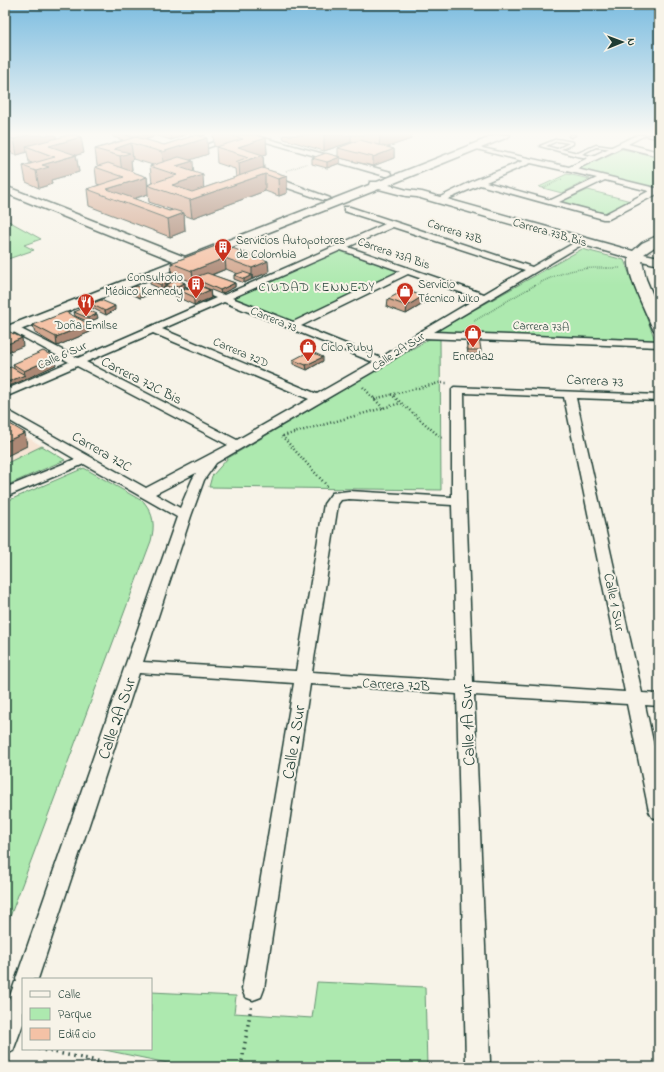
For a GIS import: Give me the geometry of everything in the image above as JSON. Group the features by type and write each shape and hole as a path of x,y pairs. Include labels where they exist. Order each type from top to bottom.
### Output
{"main road":[{"path":"5,189 179,259 326,198 366,185"},
{"path":"8,327 368,185"},
{"name":"Carrera 73B Bis","path":"387,185 406,193 418,194 584,241 635,263 659,262"},
{"path":"659,239 640,250 635,263 654,302 659,327"},
{"path":"635,263 659,250"}],"street":[{"path":"288,185 326,198"},
{"path":"438,200 471,185"},
{"path":"489,185 606,217 658,190"},
{"path":"552,202 589,185"},
{"path":"636,185 658,190"},
{"name":"Carrera 73B","path":"347,209 533,270"},
{"name":"Calle 6 Sur","path":"5,394 393,224"},
{"name":"Calle 2A Sur","path":"144,494 211,460 319,399 382,362 422,335 485,297 584,241"},
{"name":"Carrera 73A Bis","path":"340,247 485,297"},
{"path":"292,326 408,270"},
{"name":"Carrera 73","path":"167,276 382,362"},
{"name":"Carrera 72C Bis","path":"8,327 237,445"},
{"name":"Carrera 72D","path":"153,329 319,399"},
{"name":"Carrera 73A","path":"422,335 659,344"},
{"name":"Carrera 73","path":"458,389 659,398"},
{"name":"Calle 1A Sur","path":"458,389 459,501 478,1061"},
{"name":"Calle 1 Sur","path":"569,394 659,811"},
{"name":"Carrera 72C","path":"5,413 184,516"},
{"path":"5,493 85,459"},
{"name":"Calle 2A Sur","path":"27,978 184,516 198,480 211,460"},
{"path":"337,496 350,495 459,501"},
{"name":"Calle 2 Sur","path":"253,989 331,504 337,496"},
{"name":"Carrera 72B","path":"133,667 659,700"},
{"path":"5,1043 22,993"}],"path":[{"path":"528,196 547,185"},
{"path":"472,322 549,278 571,271 635,263"},
{"path":"355,378 383,408"},
{"path":"374,399 444,382 458,389"},
{"path":"391,394 440,436 458,440"},
{"path":"283,436 401,404"},
{"path":"287,431 280,435 283,436 337,496"},
{"path":"241,1067 253,989"},
{"path":"43,1050 127,1067"}],"shaded area":[{"path":"5,424 42,446 5,464"}],"green space":[{"path":"543,185 578,185 562,193 539,187"},
{"path":"643,185 659,185 655,188"},
{"path":"588,190 631,201 604,214 561,202"},
{"path":"5,219 41,239 24,245 34,250 5,260"},
{"path":"582,249 624,260 656,342 433,333"},
{"path":"342,250 401,270 291,323 231,298"},
{"path":"429,339 440,339 441,490 209,487 212,476 228,458"},
{"path":"42,446 65,460 5,486 5,464"},
{"path":"84,468 144,502 150,511 153,520 151,541 5,930 5,502"},
{"path":"317,982 425,987 427,1067 187,1067 105,1050 152,1050 152,992 236,996 234,1013 312,1018"}],"building":[{"path":"99,185 120,185 107,189 169,211 174,210 184,213 168,219 87,189"},
{"path":"147,185 172,185 192,192 212,185 233,185 190,200"},
{"path":"221,244 268,261 252,268 225,258 192,271 171,263"},
{"path":"243,272 252,275 244,279 234,275"},
{"path":"207,273 235,283 220,290 193,278"},
{"path":"164,274 175,279 161,285 150,280"},
{"path":"178,280 185,283 172,288 165,285"},
{"path":"197,285 210,290 194,297 181,291"},
{"path":"137,286 147,291 140,294 129,289"},
{"path":"191,286 193,287 181,291 181,295 175,292"},
{"path":"405,290 423,296 407,306 388,299"},
{"path":"101,300 115,306 105,311 91,304"},
{"path":"84,308 97,314 88,318 74,312"},
{"path":"66,312 89,324 56,337 33,325"},
{"path":"8,331 22,338 5,345 5,332"},
{"name":"Enreda2","path":"467,337 479,337 481,350 468,350"},
{"path":"43,351 55,357 24,371 13,364"},
{"path":"310,351 323,357 306,365 293,360"},
{"path":"11,367 25,375 5,383 5,369"},
{"path":"5,421 25,433 5,442"}],"place":[{"name":"Servicios Autopotores de Colombia","path":"223,262"},
{"name":"Consultorio Médico Kennedy","path":"196,299"},
{"name":"Servicio Técnico Niko","path":"405,306"},
{"name":"Doña Emilse","path":"86,317"},
{"name":"Enreda2","path":"473,348"},
{"name":"Ciclo Ruby","path":"308,362"}],"district":[{"name":"CIUDAD KENNEDY","path":"317,286"}]}
